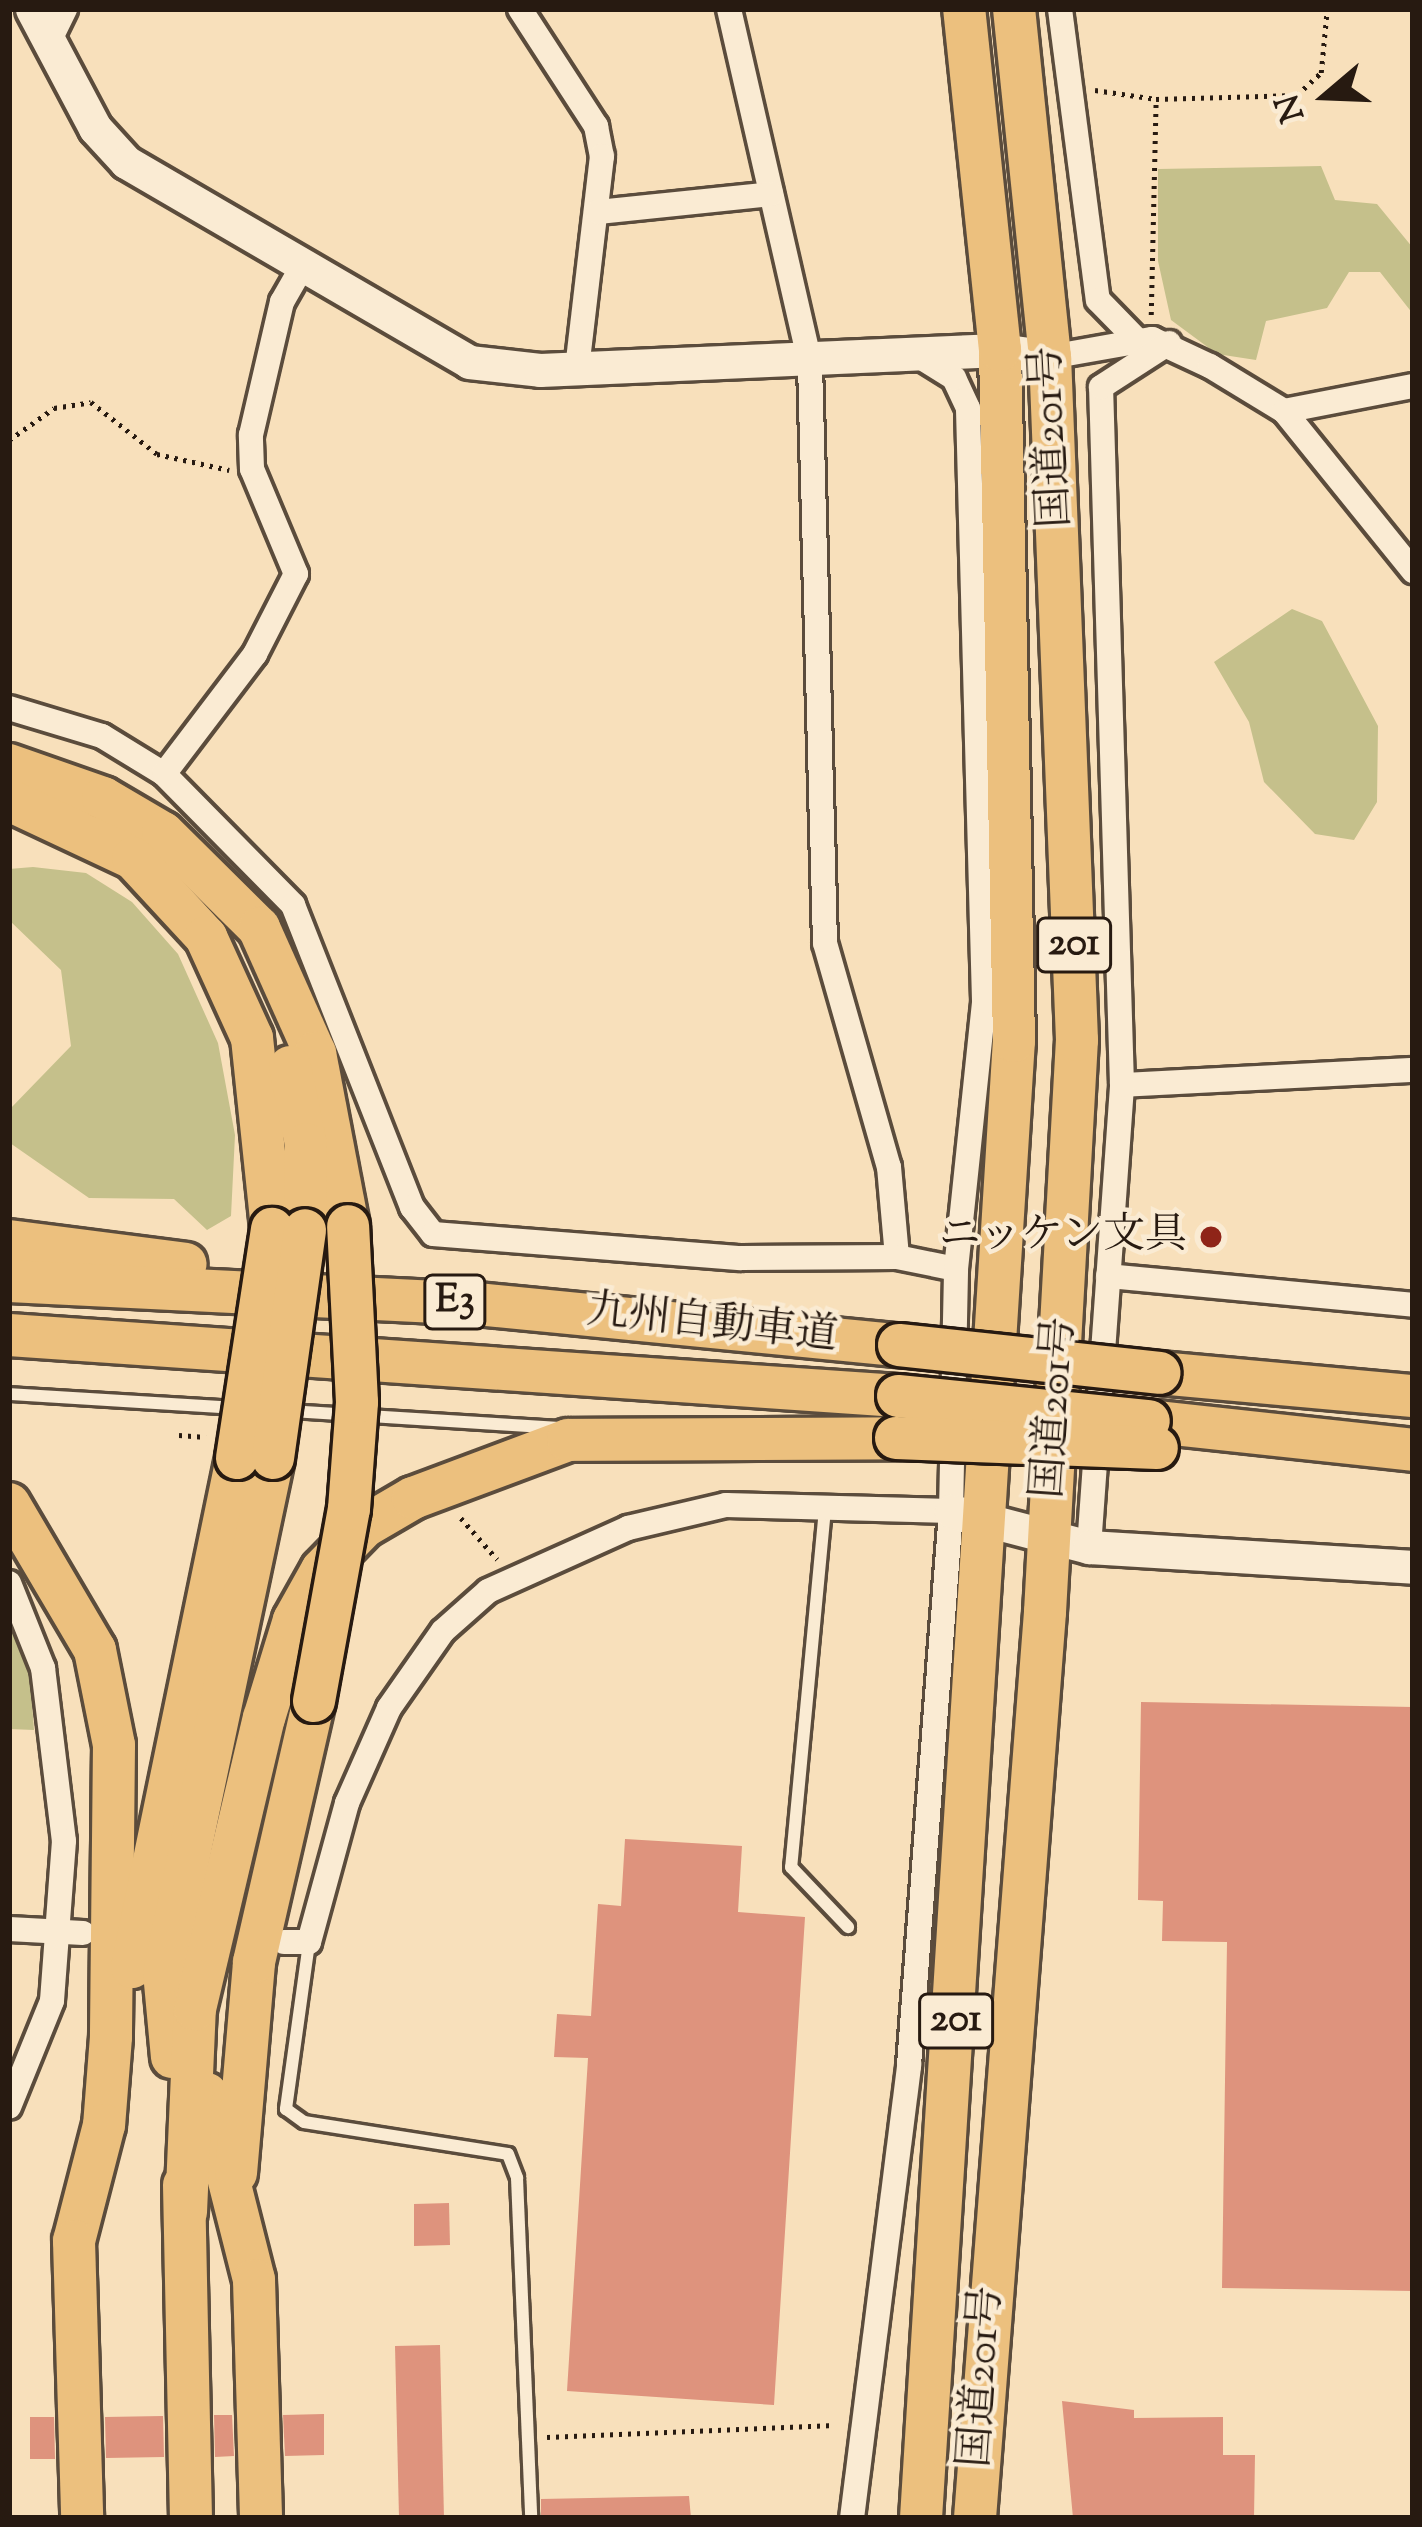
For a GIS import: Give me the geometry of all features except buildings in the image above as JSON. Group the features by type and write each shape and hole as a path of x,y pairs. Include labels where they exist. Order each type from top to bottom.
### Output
{"highway":[{"name":"国道201号","path":"921,2518 969,1517 1014,1041 1000,350 964,9"},
{"name":"国道201号","path":"975,2518 1048,1533 1076,1040 1050,356 1014,9"},
{"path":"9,765 103,798 163,833 259,928 315,1053 347,1226 357,1402 349,1509 314,1701 254,1962 233,2198"},
{"path":"9,800 133,859 206,937 252,1038 288,1230"},
{"path":"186,2212 164,1973 306,1144 280,1021 226,898"},
{"path":"9,1241 467,1303"},
{"name":"九州自動車道","path":"9,1281 467,1303 1413,1396"},
{"name":"九州自動車道","path":"9,1334 897,1417 1413,1453"},
{"path":"191,2518 186,2212 195,2009 264,1718 294,1620 322,1570 365,1526 412,1498 507,1456 630,1432 897,1417"},
{"path":"111,2037 142,1933 255,1458"},
{"path":"9,1504 95,1650 114,1745 111,2037 104,2125 74,2241 82,2518"},
{"path":"195,2009 254,2281 261,2518"}],"street":[{"path":"32,9 95,128 126,162 469,362 577,369 922,358 1000,350 1050,356 1153,340"},
{"path":"50,42 64,9"},
{"path":"520,9 596,126 598,212 577,369"},
{"path":"729,9 810,363 824,926 850,1054 889,1168 897,1257"},
{"path":"1060,9 1098,300 1153,340 1283,411 1413,571"},
{"path":"598,212 771,194"},
{"path":"164,773 255,654 296,574 252,469 282,302 302,268"},
{"path":"1089,1547 1122,1085 1101,387 1153,340"},
{"path":"852,2518 859,2424 909,2065 969,1517 956,1269 984,1001 968,408 954,378 922,358"},
{"path":"1283,411 1413,386"},
{"path":"9,708 103,736 164,773 293,905 412,1207 433,1234 741,1258 897,1257 956,1269"},
{"path":"1122,1085 1413,1070"},
{"path":"1108,1276 1413,1305"},
{"path":"297,1942 347,1803 389,1708 442,1630 488,1591 540,1561 668,1516 726,1505 969,1517 1048,1533 1089,1547 1413,1567"},
{"path":"9,1582 43,1668 71,1932 52,2001 9,2107"},
{"path":"9,1929 71,1932"}],"lane":[{"path":"9,1394 630,1432"},
{"path":"825,1508 791,1867 848,1927"},
{"path":"297,1942 286,2108 304,2122 508,2154 517,2178 531,2518"}],"path":[{"path":"1069,86 1156,99 1297,95 1322,73 1327,9"},
{"path":"1153,340 1156,99"},
{"path":"9,440 54,408 91,402 157,454 212,472 252,469"},
{"path":"527,2438 859,2424"}],"shaded area":[{"path":"1321,166 1335,200 1377,204 1413,248 1413,314 1380,272 1349,272 1327,308 1266,321 1256,360 1217,354 1171,320 1158,261 1158,169"},
{"path":"1292,609 1322,621 1378,726 1377,802 1354,840 1315,834 1264,782 1249,722 1214,662"},
{"path":"9,869 86,873 132,902 178,954 218,1043 235,1135 231,1216 207,1230 174,1199 89,1198 10,1143 9,1110 71,1046 61,970 9,920"},
{"path":"9,1608 30,1676 34,1730 9,1729"}],"place":[{"name":"ニッケン文具","path":"1211,1237"}]}
